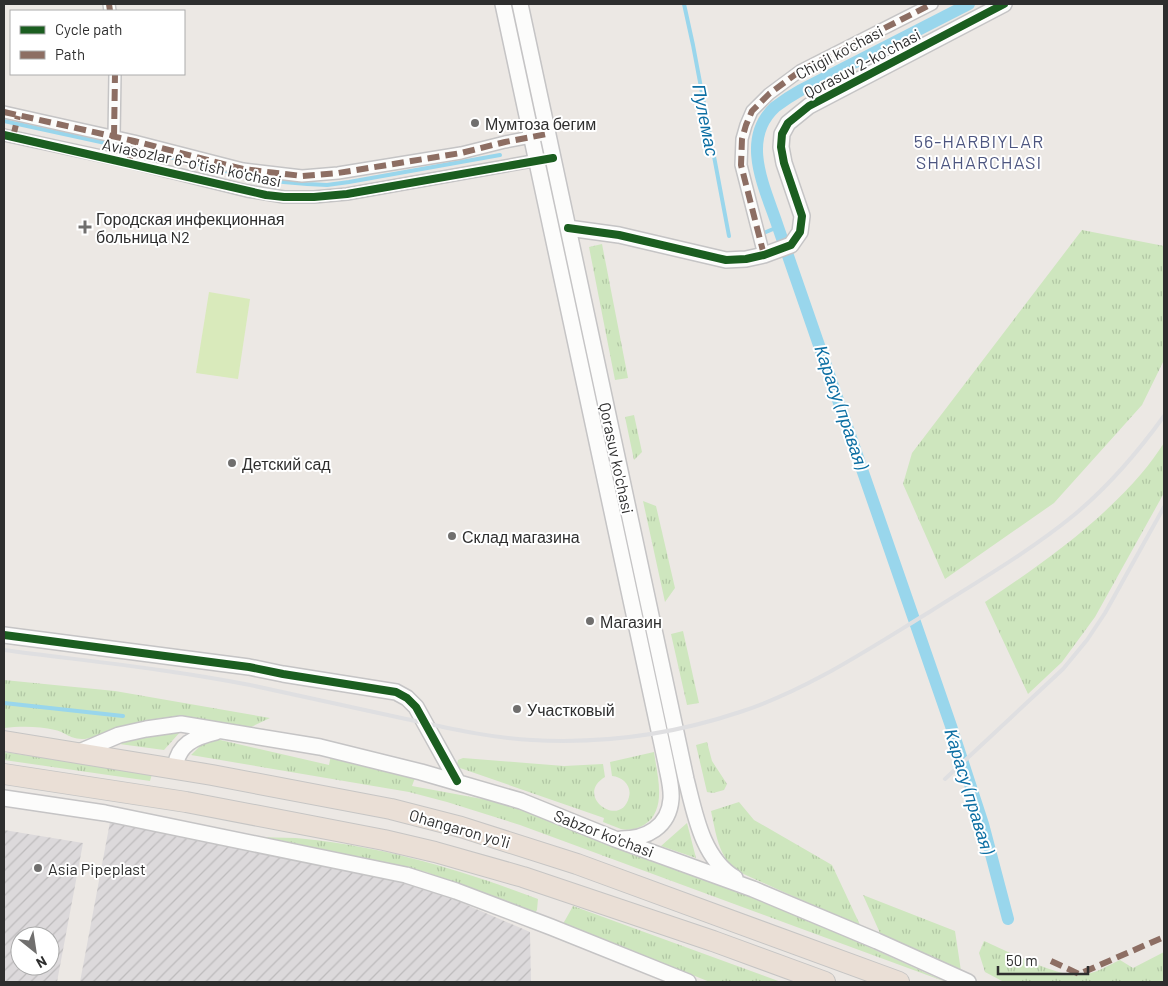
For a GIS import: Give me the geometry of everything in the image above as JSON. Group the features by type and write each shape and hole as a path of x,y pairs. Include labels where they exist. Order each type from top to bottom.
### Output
{"highway":[{"name":"Ohangaron yoʻli","path":"4,741 175,769 391,809 496,837 577,864 899,982"},
{"path":"175,769 178,784 186,802"},
{"name":"Ohangaron yoʻli","path":"4,774 186,802 384,840 460,859 523,877 704,938 825,982"}],"main road":[{"name":"Qorasuv ko'chasi","path":"503,4 670,788 671,801 669,810 659,827 642,837 615,839"},
{"name":"Qorasuv ko'chasi","path":"520,4 690,794 706,845 714,860 730,876 753,889"},
{"name":"Qorasuv 2-koʻchasi","path":"568,228 619,235 726,260 737,260 769,253 791,245 798,236 802,220 800,206 782,154 782,134 788,123 809,106 1004,4"},
{"path":"4,634 249,667 396,692 407,698 416,707 457,781"},
{"name":"Sabzor ko'chasi","path":"77,753 119,736 156,727 181,724 320,747 457,781 521,801 615,839 753,889 968,982"},
{"path":"175,769 179,753 190,740 225,730"},
{"path":"4,798 105,813 406,875 456,891 551,927 688,982"}],"street":[{"name":"Chigil ko'chasi","path":"769,253 741,165 742,139 752,112 769,94 800,71 932,4"},
{"path":"114,137 115,75"},
{"name":"Aviasozlar 6-o'tish ko'chasi","path":"4,112 14,127 256,193 284,197 347,194 552,158"},
{"name":"Aviasozlar 6-o'tish ko'chasi","path":"14,127 114,137 242,169 302,176 338,173 462,153 548,134"},
{"path":"130,160 134,143"}],"shaded area":[{"path":"110,822 402,882 446,896 530,932 531,982 80,982"},
{"name":"Asia Pipeplast","path":"4,830 83,843 60,966 60,926 10,926 10,976 58,976 57,982 4,982"}],"green space":[{"path":"1082,230 1164,246 1164,360 1142,405 1054,503 945,579 903,484 912,453"},
{"path":"602,244 628,378 615,380 589,247"},
{"path":"209,292 250,299 238,379 196,373"},
{"path":"634,415 642,452 634,460 625,417"},
{"path":"1164,443 1164,493 1095,617 1062,662 1028,694 985,602 1048,558 1087,527 1124,493"},
{"path":"643,501 656,506 675,588 665,602"},
{"path":"683,631 699,703 687,705 671,634"},
{"path":"4,680 115,691 270,718 251,727 176,716 85,739 71,737 59,731 43,728 4,728"},
{"path":"181,731 164,750 112,743 147,734"},
{"path":"216,739 329,765 331,755 416,775 412,786 504,803 751,897 820,925 946,982 520,825 447,802 409,792 191,755 202,744"},
{"path":"707,742 712,761 727,784 724,790 713,793 707,792 696,745"},
{"path":"4,752 152,774 150,781 4,760"},
{"path":"654,752 659,801 651,818 644,825 630,830 624,830 603,822 604,818 460,768 457,764 458,760 463,758 564,766 603,764 605,777 597,785 594,793 596,800 609,810 617,810 624,806 630,793 628,786 623,780 612,776 610,762"},
{"path":"739,802 754,820 832,865 861,927 737,871 731,865 722,851 716,836 711,811"},
{"path":"687,823 696,858 661,846"},
{"path":"264,837 301,838 336,843 424,861 538,899 537,910 535,913 426,872"},
{"path":"863,895 955,931 961,971 880,933"},
{"path":"573,906 781,982 710,982 563,924"},
{"path":"984,941 1046,968 1071,975 1091,973 1120,960 1133,968 1164,952 1164,982 1004,982 985,972 979,953"}],"waterway":[{"name":"Пулемас","path":"684,4 729,236"},
{"name":"Карасу (правая)","path":"969,4 784,100 764,120 759,134 757,150 758,166 767,197 951,726 983,824 1008,919"},
{"path":"4,121 179,159 260,180 307,184 327,185 349,182 500,155"},
{"name":"Пулемас","path":"766,232 778,227"},
{"path":"4,703 123,716"}],"railway":[{"path":"4,650 220,679 453,729 500,737 558,741 611,739 664,732 715,720 765,703 790,692 862,653 986,576 1040,541 1087,504 1144,443 1164,416"},
{"path":"945,779 1063,669 1087,640 1105,613 1164,507"}],"marked path":[{"path":"109,4 110,10"},
{"path":"764,255 741,165 742,139 752,111 769,94 800,71 932,4"},
{"path":"114,137 115,75"},
{"path":"4,112 134,141 243,169 302,176 338,173 461,153 547,134"},
{"path":"13,137 18,116"},
{"path":"129,162 134,141"},
{"path":"1051,961 1079,974 1164,937"}],"cycle path":[{"path":"568,228 619,235 726,260 746,259 764,255 791,245 800,232 802,216 784,163 781,147 782,134 788,123 809,106 1004,4"},
{"path":"4,135 266,195 284,197 347,194 553,158"},
{"path":"4,635 249,667 396,692 407,698 416,707 457,781"}],"place":[{"name":"Мумтоза бегим","path":"475,123"},
{"name":"Городская инфекционная больница N2","path":"85,227"},
{"name":"Детский сад","path":"232,463"},
{"name":"Склад магазина","path":"452,536"},
{"name":"Магазин","path":"590,621"},
{"name":"Участковый","path":"517,709"},
{"name":"Asia Pipeplast","path":"38,868"}],"district":[{"name":"56-HARBIYLAR SHAHARCHASI","path":"979,151"}]}
